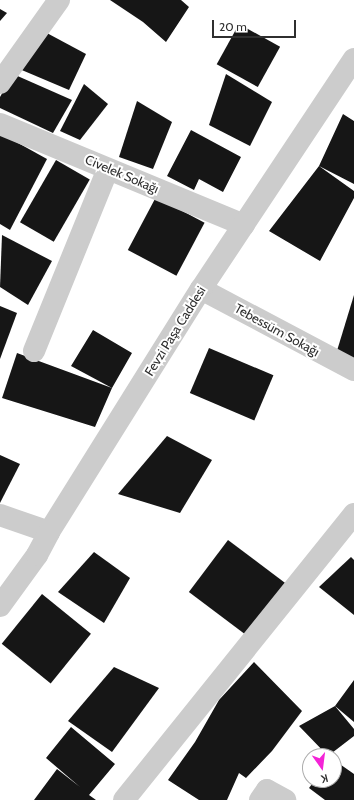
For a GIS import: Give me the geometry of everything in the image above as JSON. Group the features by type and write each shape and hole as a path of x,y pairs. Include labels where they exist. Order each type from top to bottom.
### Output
{"street":[{"path":"0,83 59,0"},
{"name":"Fevzi Paşa Caddesi","path":"0,606 37,555 49,532 201,289 354,59"},
{"name":"Civelek Sokağı","path":"0,124 244,225"},
{"path":"34,350 108,168"},
{"name":"Tebessüm Sokağı","path":"201,289 354,370"},
{"path":"0,514 49,532"},
{"path":"124,800 354,514"},
{"path":"260,800 268,790 285,800"}],"building":[{"path":"110,0 181,0 189,7 166,42 143,22"},
{"path":"0,9 7,13 0,21"},
{"path":"239,24 280,47 258,87 217,64"},
{"path":"45,32 86,54 69,90 17,68"},
{"path":"13,74 72,100 53,133 0,108 0,97"},
{"path":"226,74 272,102 250,146 209,125"},
{"path":"84,84 108,104 80,140 60,131"},
{"path":"137,101 172,122 153,169 119,157"},
{"path":"343,114 354,121 354,184 319,166"},
{"path":"191,130 241,157 223,192 199,179 194,190 167,176"},
{"path":"0,133 47,159 10,230 0,224"},
{"path":"56,160 90,180 54,242 20,222"},
{"path":"319,166 354,191 354,198 320,261 269,231"},
{"path":"156,197 205,223 176,276 128,250"},
{"path":"2,235 52,261 28,305 0,287"},
{"path":"354,295 354,359 336,354"},
{"path":"0,306 17,313 0,359"},
{"path":"93,330 132,353 112,388 71,366"},
{"path":"209,348 273,375 254,420 190,393"},
{"path":"17,353 112,388 95,427 2,398"},
{"path":"167,436 212,460 180,513 118,494"},
{"path":"0,455 20,464 0,503"},
{"path":"228,540 286,583 246,635 189,592"},
{"path":"94,552 130,578 104,623 58,592"},
{"path":"351,557 354,560 354,615 319,587"},
{"path":"42,594 91,634 51,683 2,644"},
{"path":"254,662 302,711 272,751 246,778 239,773 227,800 199,800 168,780 195,742 219,700"},
{"path":"114,667 159,688 112,752 68,721"},
{"path":"354,680 354,722 335,706"},
{"path":"335,706 354,729 354,736 338,748 320,748 299,726"},
{"path":"71,727 115,764 89,795 96,800 34,800 57,769 80,787 46,758"},
{"path":"342,766 354,774 354,800 325,800 309,788 342,788"}]}
